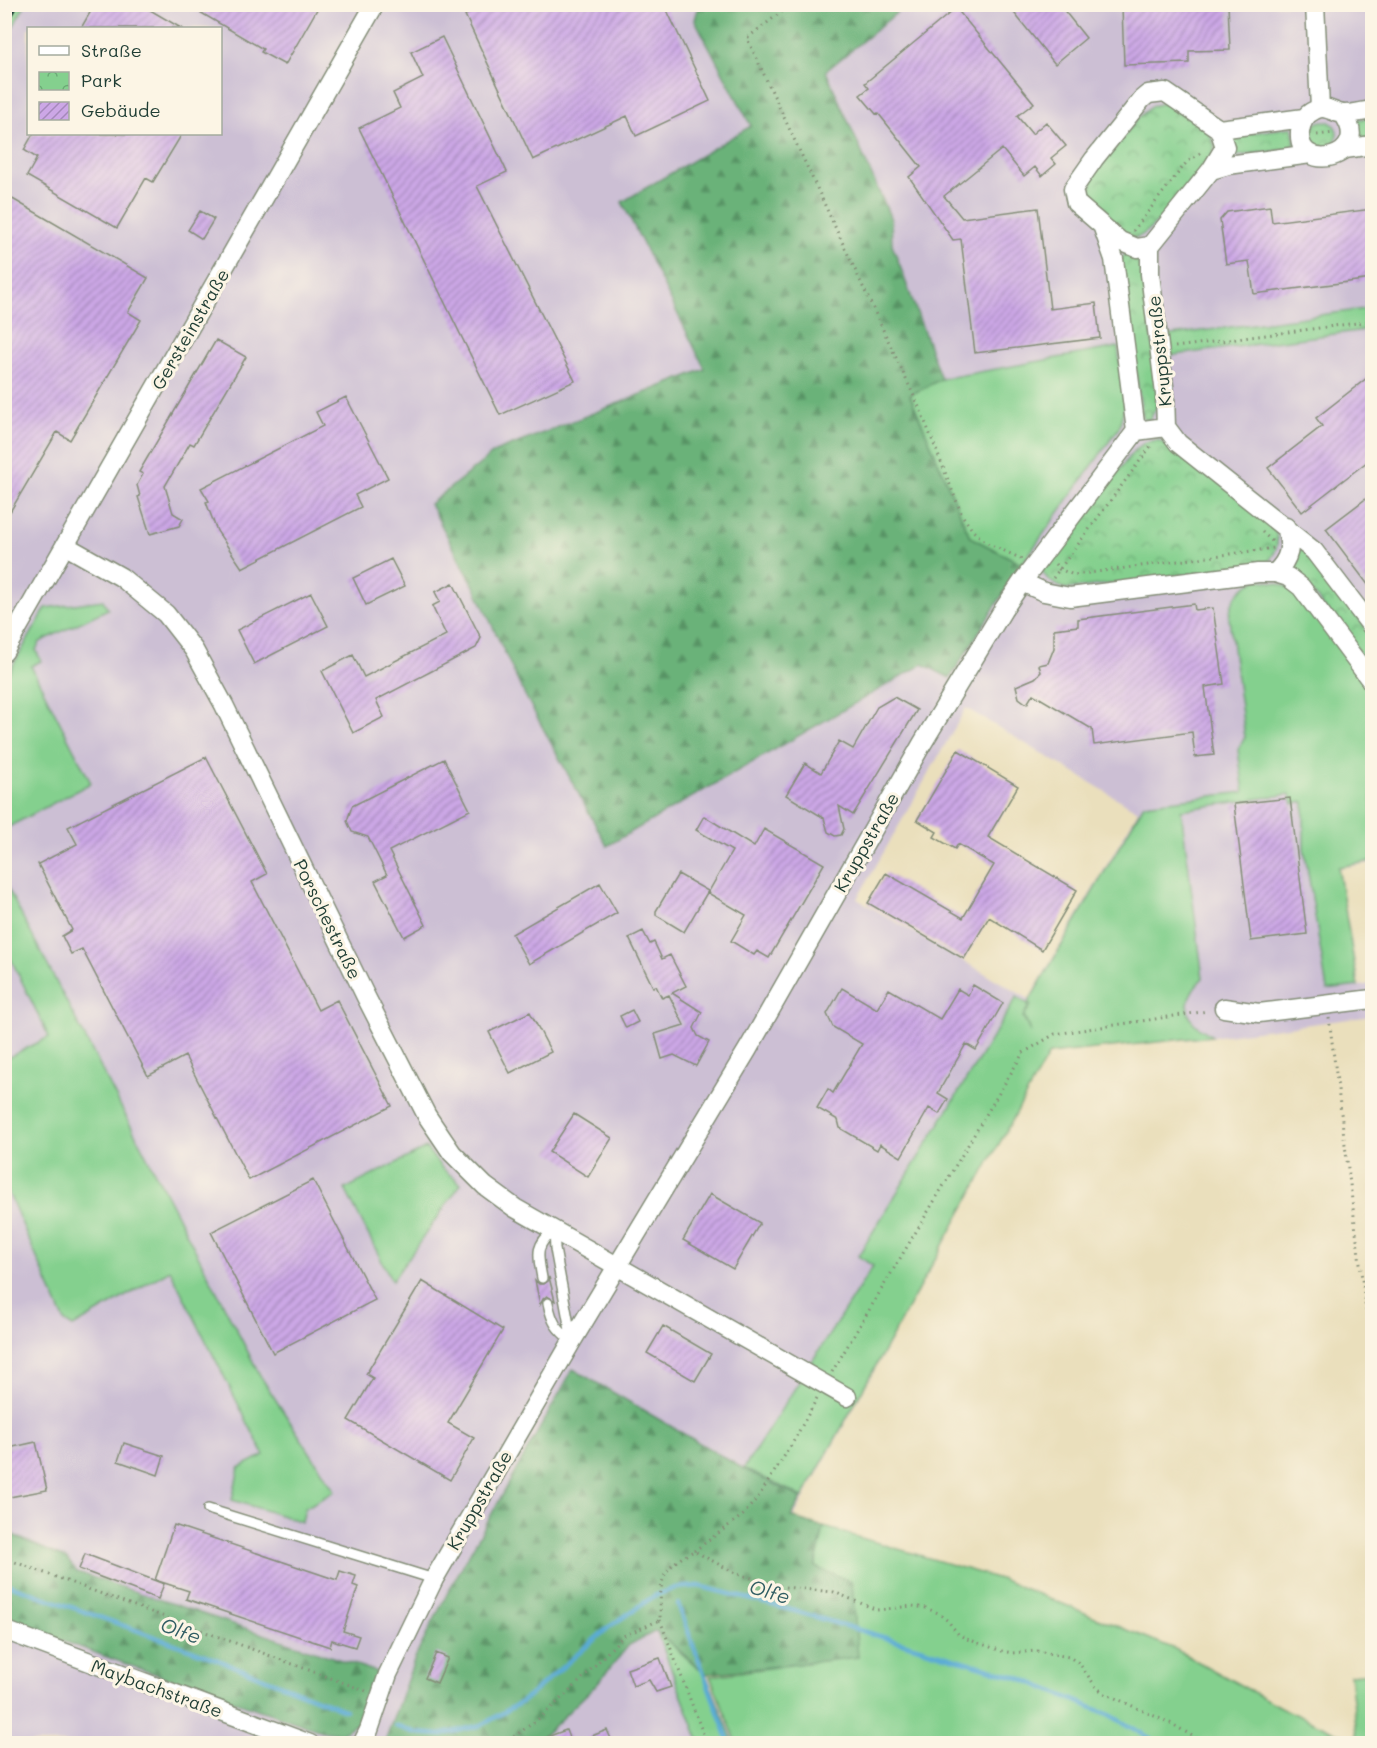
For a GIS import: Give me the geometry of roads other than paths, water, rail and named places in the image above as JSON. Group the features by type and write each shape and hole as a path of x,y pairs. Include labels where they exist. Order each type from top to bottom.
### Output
{"street":[{"name":"Gersteinstraße","path":"4,652 375,4"},
{"path":"1315,4 1320,108"},
{"name":"Kruppstraße","path":"362,1743 369,1730 388,1674 434,1579 572,1341 748,1049 922,744 1003,610 1039,558 1151,429 1165,394 1150,274 1150,246 1137,248 1120,241 1076,203 1073,189 1094,159 1148,94 1157,91 1170,94 1222,138"},
{"path":"1150,246 1211,170 1222,138 1304,118 1320,108 1328,108 1346,122 1350,140 1337,156 1326,158 1311,154 1228,165 1211,170"},
{"path":"1346,122 1372,110"},
{"path":"1304,118 1300,136 1302,144 1311,154"},
{"path":"1345,149 1372,145"},
{"name":"Kruppstraße","path":"1102,227 1114,259 1151,429"},
{"path":"1151,429 1178,443 1314,551 1372,627"},
{"path":"1275,573 1289,554 1290,541 1286,527"},
{"name":"Porschestraße","path":"66,546 121,577 166,614 194,650 224,705 371,1007 427,1116 452,1153 484,1186 515,1208 617,1267"},
{"path":"1022,582 1044,592 1070,597 1236,575 1275,573 1288,577 1301,586 1372,682"},
{"path":"1224,1008 1259,1013 1372,999"},
{"path":"617,1267 847,1397"},
{"name":"Maybachstraße","path":"4,1630 310,1743"}],"lane":[{"path":"542,1278 538,1255 543,1239 554,1230"},
{"path":"554,1230 555,1249 572,1341"},
{"path":"548,1303 551,1317 558,1331 572,1341"},
{"path":"208,1509 434,1579"}],"waterway":[{"name":"Olfe","path":"4,1583 203,1654 345,1710"},
{"name":"Olfe","path":"396,1726 417,1733 440,1735 482,1725 523,1701 609,1627 654,1596 675,1588 699,1586 795,1611 1020,1678 1110,1715 1160,1744"},
{"path":"678,1604 730,1744"}],"railway":[{"path":"4,23 15,4"}]}
